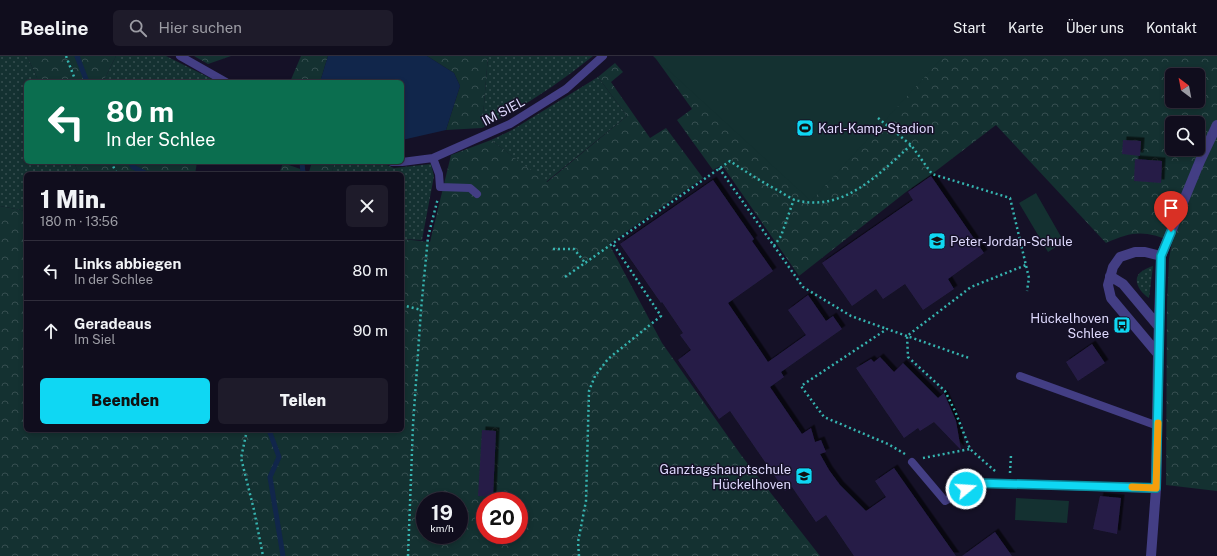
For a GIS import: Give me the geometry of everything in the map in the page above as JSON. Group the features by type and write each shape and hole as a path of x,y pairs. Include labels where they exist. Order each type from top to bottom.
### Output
{"street":[{"path":"1151,556 1156,488 1161,256 1200,161 1217,125"},
{"path":"1158,354 1111,298 1108,285 1113,267 1120,257 1135,252 1145,252 1161,256"},
{"path":"1110,276 1123,284 1159,327"}],"lane":[{"path":"180,56 222,80"},
{"name":"IM SIEL","path":"404,162 434,158 510,124 566,88 603,56"},
{"path":"434,158 440,174 440,187 470,188 477,194"},
{"path":"1020,376 1158,426"},
{"path":"909,459 945,501 976,483 1156,488"}],"path":[{"path":"66,56 75,80"},
{"path":"878,118 911,145 932,174 1010,198 1029,278 1027,291"},
{"path":"565,277 586,264 730,161 760,182 794,199 811,203 839,198 855,191 877,176 911,145"},
{"path":"719,168 803,287 851,316 969,358"},
{"path":"408,556 413,425 421,310 428,237 440,187"},
{"path":"774,246 781,236 794,199"},
{"path":"579,556 578,542 586,501 589,390 595,376 608,359 661,316 613,244"},
{"path":"553,249 574,249 586,264"},
{"path":"907,336 971,287 1026,265"},
{"path":"404,306 421,310"},
{"path":"887,329 801,386 824,417 888,444 903,452 909,459"},
{"path":"907,336 908,357 945,391 955,411 970,449 1009,483"},
{"path":"247,432 241,458 254,510 263,556"},
{"path":"927,456 970,449"},
{"path":"1009,483 1011,455"}],"green space":[{"path":"0,56 27,56 38,80 24,80 24,164 75,164 78,172 24,172 24,211 0,206"},
{"path":"27,56 116,56 104,80 38,80"},
{"path":"116,56 166,56 214,80 104,80"},
{"path":"194,56 231,56 208,64"},
{"path":"301,56 328,56 321,80 291,80"},
{"path":"427,56 488,56 482,128 446,130 460,86 454,73"},
{"path":"488,56 593,56 539,95 482,128"},
{"name":"Karl-Kamp-Stadion","path":"653,56 944,56 811,201"},
{"path":"654,56 1217,56 1217,491 1166,485 1167,303 1169,259 1172,242 1154,235 1131,234 1106,243 996,125 906,192 799,276 722,165 713,170 677,120 692,109"},
{"path":"615,63 623,72 611,82 650,138 666,128 703,178 609,244 662,343 741,455 820,556 0,556 0,206 24,211 24,432 404,432 404,239 430,242 451,155 491,140 547,182 627,116 598,77"},
{"path":"598,77 627,116 546,182 491,140 512,130"},
{"path":"75,164 197,164 195,172 78,172"},
{"path":"283,164 309,172 280,172"},
{"path":"311,164 334,164 332,172 309,172"},
{"path":"334,164 385,164 394,168 431,164 434,176 422,240 404,239 404,172 332,172"},
{"path":"1036,193 1064,242 1048,252 1019,203"},
{"path":"1153,266 1149,298 1139,288 1137,276"},
{"path":"1016,498 1069,501 1067,523 1015,520"}],"water":[{"path":"328,56 427,56 454,73 460,86 446,130 404,140 404,80 321,80"}],"building":[{"path":"1123,140 1141,141 1140,156 1122,154"},
{"path":"1135,159 1162,161 1161,183 1134,181"},
{"name":"Peter-Jordan-Schule","path":"931,176 984,253 948,279 954,289 923,310 905,284 883,299 876,289 852,306 822,263 913,200 908,192"},
{"path":"713,180 754,239 752,241 773,271 728,303 768,362 806,335 788,310 808,295 826,321 833,316 842,329 781,372 784,377 770,387 802,434 811,428 815,442 821,440 826,452 820,454 829,470 840,485 866,511 886,497 875,481 894,468 956,556 854,556 826,515 816,522 792,487 785,491 730,411 719,419 678,360 691,350 680,335 683,333 620,244"},
{"path":"1092,344 1105,363 1078,381 1066,362"},
{"path":"880,357 894,372 903,363 938,398 944,393 956,421 961,450 934,422 920,431 918,428 904,438 856,368 871,359 874,362"},
{"path":"482,430 496,431 493,492 478,492"},
{"path":"1100,496 1121,498 1117,534 1093,529"},
{"path":"995,532 1012,556 962,556"}],"waterway":[{"path":"77,56 86,80"},
{"path":"131,164 133,167 143,172"},
{"path":"302,164 303,172"},
{"path":"270,432 279,457 270,477 283,556"}],"slow traffic":[{"path":"1132,487 1156,488 1158,423"}],"place":[{"name":"Karl-Kamp-Stadion","path":"805,128"},
{"name":"Peter-Jordan-Schule","path":"937,241"},
{"name":"Hückelhoven Schlee","path":"1122,325"},
{"name":"Ganztagshauptschule Hückelhoven","path":"804,476"}],"route":[{"path":"966,489 976,483 1156,488 1161,256 1171,232"}]}
